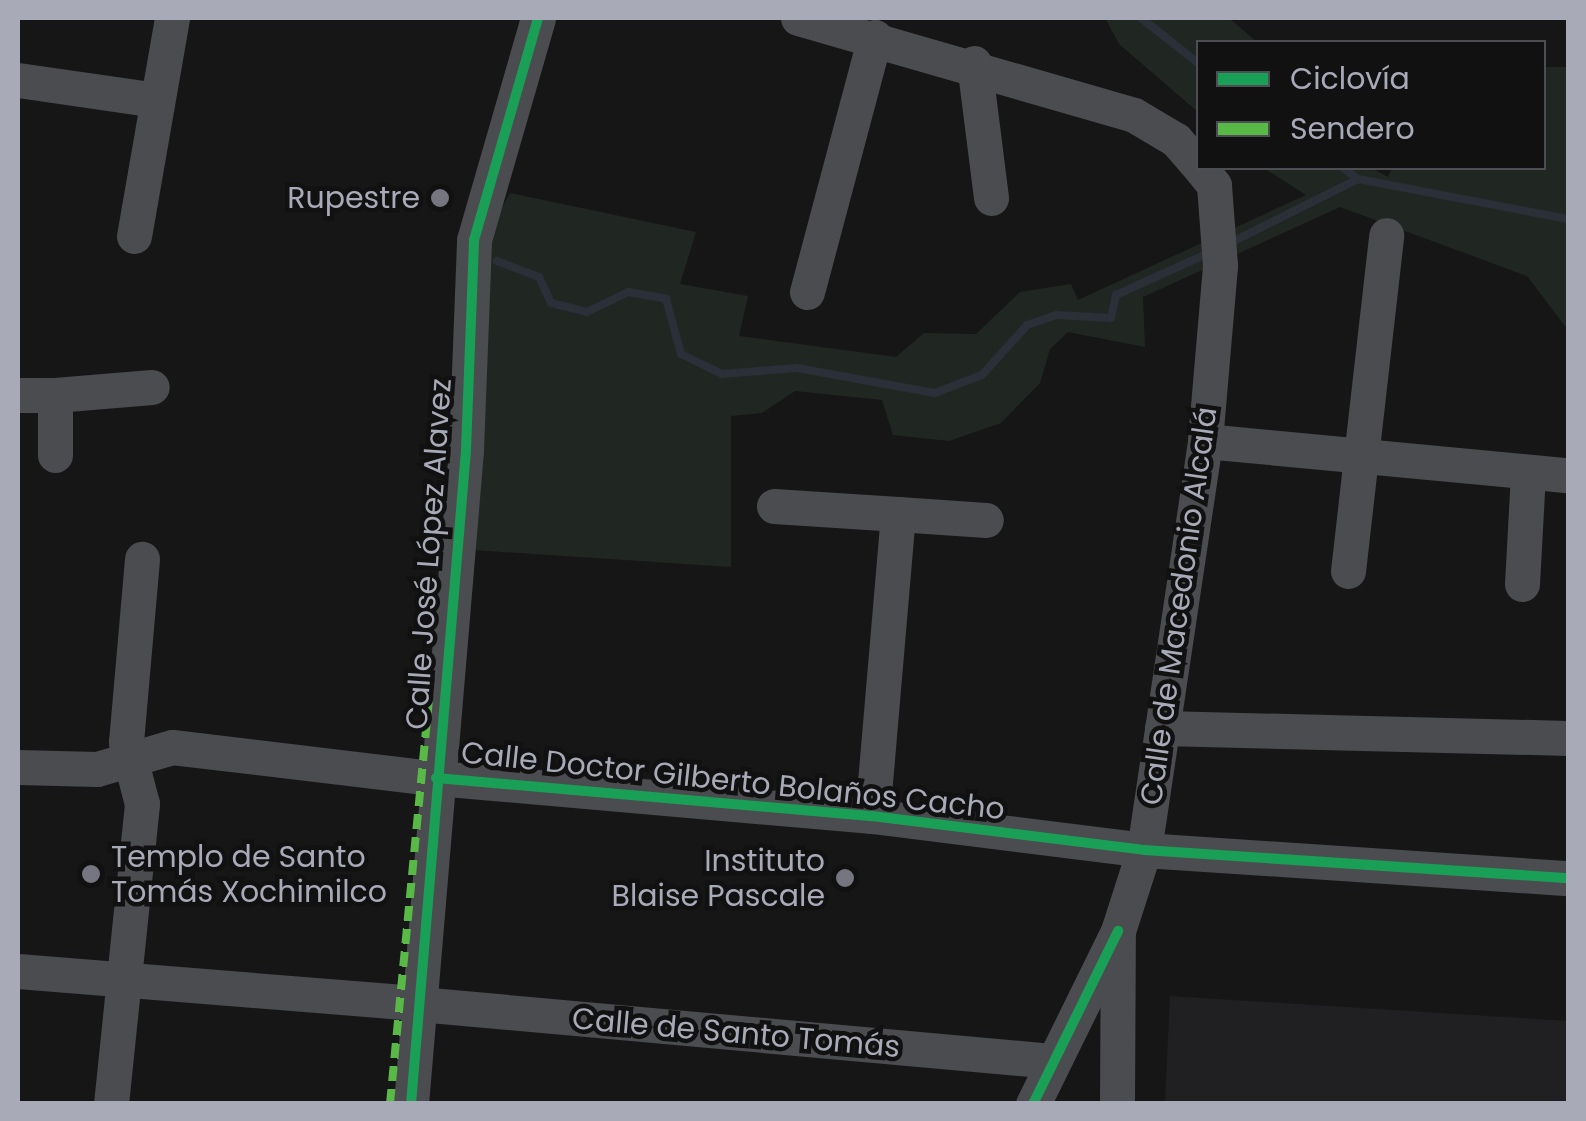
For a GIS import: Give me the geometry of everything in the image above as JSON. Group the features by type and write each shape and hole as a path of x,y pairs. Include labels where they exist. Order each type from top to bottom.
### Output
{"street":[{"path":"134,236 172,18"},
{"name":"Calle José López Alavez","path":"411,1104 410,1003 429,777 466,450 474,240 538,18"},
{"path":"820,20 875,37 918,33 974,63 1134,115 1176,140 1196,162"},
{"path":"808,292 875,37"},
{"path":"974,63 991,198"},
{"path":"18,80 156,100"},
{"name":"Calle de Macedonio Alcalá","path":"1034,1104 1123,919 1144,850 1205,440 1220,226 1214,185 1203,170"},
{"path":"1348,571 1386,234"},
{"path":"18,395 55,396 152,387"},
{"path":"55,396 55,456"},
{"path":"1205,440 1568,475"},
{"path":"1522,584 1528,472"},
{"path":"774,506 986,520"},
{"path":"872,816 898,514"},
{"path":"111,1104 142,804 127,762 142,559"},
{"path":"1162,728 1568,738"},
{"name":"Calle Doctor Gilberto Bolaños Cacho","path":"18,767 127,762 172,747 429,777 872,816 1144,850 1568,878"},
{"path":"1092,843 1123,919 1117,1104"},
{"name":"Calle de Santo Tomás","path":"18,972 1053,1061"}],"shaded area":[{"path":"1105,18 1229,18 1255,40 1196,40 1196,110 1119,44"},
{"path":"1546,67 1568,67 1568,330 1527,276 1340,207 1143,297 1145,347 1068,332 1050,349 1040,383 1001,423 949,441 893,435 882,400 795,391 762,413 731,416 731,567 473,550 476,257 510,193 696,232 680,284 748,296 739,336 896,357 924,333 976,334 1020,292 1071,284 1078,300 1306,195 1267,170 1375,170 1388,177 1391,170 1546,170"},
{"path":"1170,996 1568,1021 1568,1103 1165,1103"}],"waterway":[{"path":"1141,18 1196,61"},
{"path":"1346,170 1358,179 1568,219"},
{"path":"1228,244 1358,179"},
{"path":"497,261 539,277 551,303 587,312 628,292 666,299 681,354 722,374 797,368 935,393 982,375 1027,325 1056,315 1111,318 1116,295 1211,252"}],"marked path":[{"path":"390,1104 429,699"}],"cycle path":[{"path":"411,1104 466,450 474,240 538,18"},
{"path":"436,778 872,816 1144,850 1568,878"},
{"path":"1033,1104 1118,931"}],"place":[{"name":"Rupestre","path":"440,198"},
{"name":"Templo de Santo Tomás Xochimilco","path":"91,874"},
{"name":"Instituto Blaise Pascale","path":"845,878"}]}
